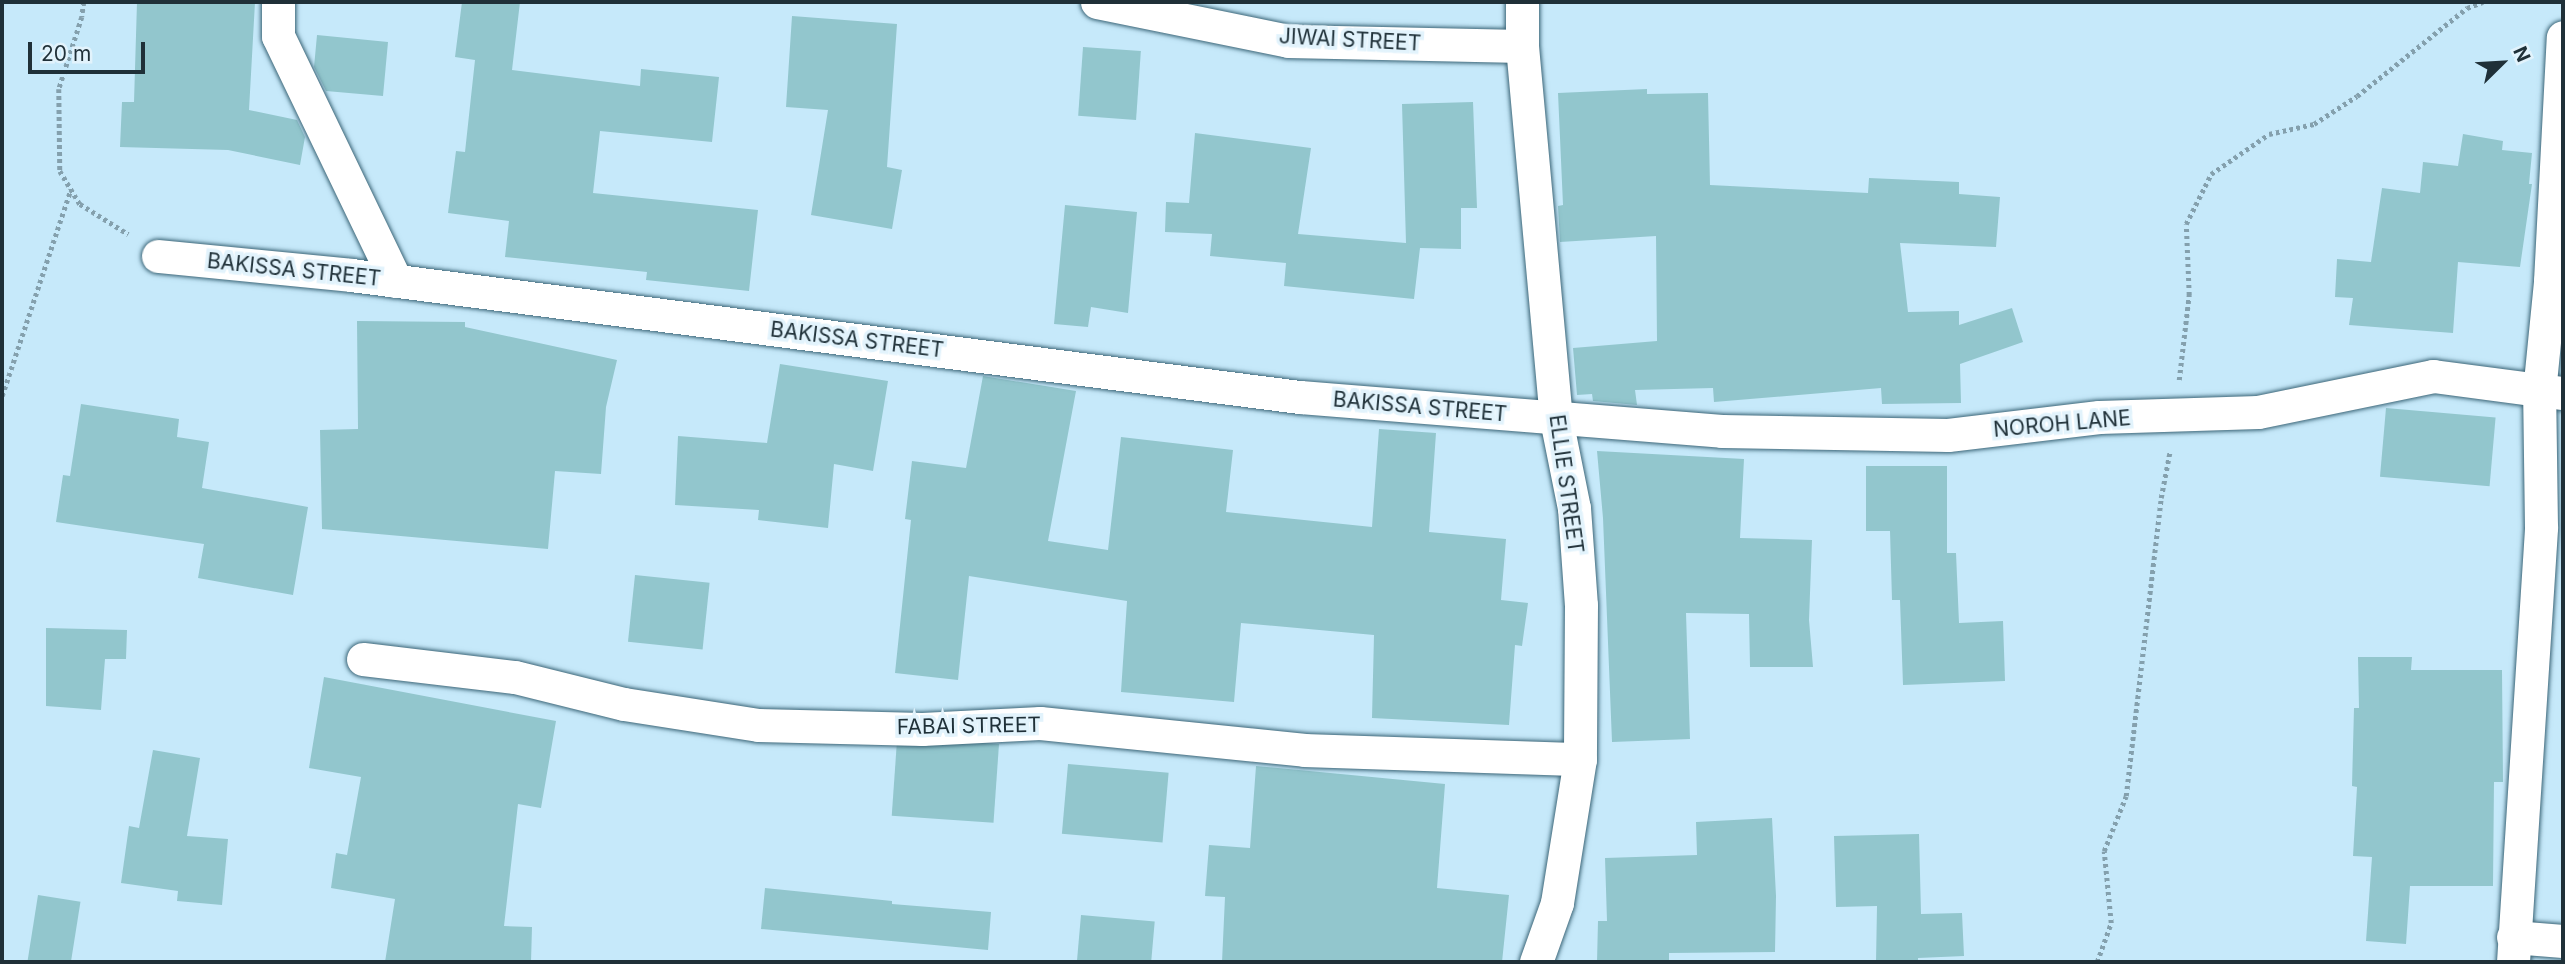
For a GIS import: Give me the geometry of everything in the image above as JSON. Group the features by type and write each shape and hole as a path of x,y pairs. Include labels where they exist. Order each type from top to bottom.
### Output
{"street":[{"path":"278,2 278,36 396,281"},
{"name":"JIWAI STREET","path":"1097,2 1288,41 1522,46"},
{"name":"ELLIE STREET","path":"1522,2 1522,46 1556,419 1574,508 1581,605 1580,759 1557,903 1536,962"},
{"path":"2563,37 2550,281 2551,393 2513,950 2563,941"},
{"name":"BAKISSA STREET","path":"158,256 396,281 1300,397 1556,419"},
{"name":"NOROH LANE","path":"1556,419 1722,431 1948,435 2099,417 2258,412 2433,376 2551,393"},
{"name":"FABAI STREET","path":"363,659 515,677 624,704 758,725 922,729 1040,723 1305,750 1580,759"}],"path":[{"path":"83,2 82,17 59,89 60,171 80,204 158,256"},
{"path":"2,396 71,188"}],"building":[{"path":"137,2 255,2 249,110 297,120 305,137 300,165 228,150 120,147 122,102 134,102"},
{"path":"462,2 520,2 512,70 640,86 641,69 719,77 712,142 600,131 593,193 758,210 749,291 646,280 647,272 505,257 509,221 448,213 456,151 465,152 475,60 455,57"},
{"path":"792,16 897,24 887,167 902,170 892,229 811,215 828,110 786,107"},
{"path":"317,35 388,42 383,96 326,91 314,67"},
{"path":"1083,47 1141,51 1136,120 1078,116"},
{"path":"1647,89 1647,94 1708,93 1710,185 1868,193 1869,178 1959,182 1959,194 2000,197 1996,247 1900,243 1908,312 1959,311 1959,325 2012,308 2023,342 1960,364 1961,403 1882,404 1881,388 1714,402 1713,388 1635,390 1637,405 1593,401 1592,394 1577,395 1573,348 1657,341 1656,236 1560,242 1558,206 1563,205 1558,93"},
{"path":"1473,102 1477,208 1461,208 1461,249 1420,248 1414,299 1284,286 1286,263 1210,256 1212,234 1165,232 1166,202 1189,203 1195,133 1311,148 1298,234 1406,243 1402,104"},
{"path":"2463,134 2503,141 2502,150 2532,153 2529,184 2532,184 2520,267 2458,262 2453,333 2349,325 2353,298 2335,297 2337,259 2371,262 2382,188 2420,193 2423,162 2458,166"},
{"path":"1065,205 1137,212 1128,313 1091,307 1088,327 1054,324"},
{"path":"357,321 465,322 465,327 617,360 606,407 601,474 555,471 548,549 322,529 320,430 358,429"},
{"path":"780,364 888,381 873,471 834,464 828,528 758,520 759,510 675,505 678,436 767,443"},
{"path":"983,376 1076,391 1048,541 1108,550 1121,437 1233,450 1226,512 1372,527 1379,429 1436,433 1429,532 1506,539 1501,600 1528,603 1522,646 1515,645 1509,725 1372,718 1374,635 1241,623 1234,702 1121,692 1127,601 969,576 958,680 895,673 911,520 905,519 912,461 966,468"},
{"path":"81,404 179,419 177,437 209,442 202,488 308,507 293,595 198,578 204,544 56,522 63,475 70,476"},
{"path":"2386,408 2496,418 2490,486 2380,477"},
{"path":"1597,451 1744,459 1740,538 1812,540 1809,620 1813,667 1750,667 1749,614 1686,613 1690,739 1612,742 1603,518"},
{"path":"1866,466 1947,466 1947,553 1956,553 1959,623 2003,621 2005,681 1903,685 1900,600 1892,600 1890,531 1866,531"},
{"path":"635,575 710,583 703,649 628,642"},
{"path":"46,628 127,630 126,659 105,659 101,710 46,706"},
{"path":"2358,657 2412,657 2411,670 2502,670 2503,782 2494,782 2493,886 2410,886 2406,944 2366,941 2372,857 2353,856 2357,787 2352,786 2354,708 2359,708"},
{"path":"324,677 556,721 541,808 518,804 504,926 532,927 531,962 385,962 395,899 331,888 336,853 347,855 361,777 309,768"},
{"path":"897,737 999,744 993,823 892,816"},
{"path":"153,750 200,758 187,836 228,839 222,905 177,901 178,891 121,883 129,826 139,828"},
{"path":"1068,764 1169,773 1163,843 1062,834"},
{"path":"1256,766 1445,784 1437,888 1509,895 1502,962 1222,962 1225,897 1205,896 1209,845 1250,848"},
{"path":"1772,818 1776,896 1775,952 1669,953 1669,962 1597,962 1598,921 1607,921 1605,858 1697,855 1696,822"},
{"path":"1919,834 1921,914 1962,913 1964,956 1918,958 1918,962 1876,962 1877,906 1836,907 1834,836"},
{"path":"765,888 892,901 892,904 991,912 988,950 761,929"},
{"path":"38,895 80,902 71,962 28,961"},
{"path":"1081,915 1155,921 1151,962 1077,962"}]}
